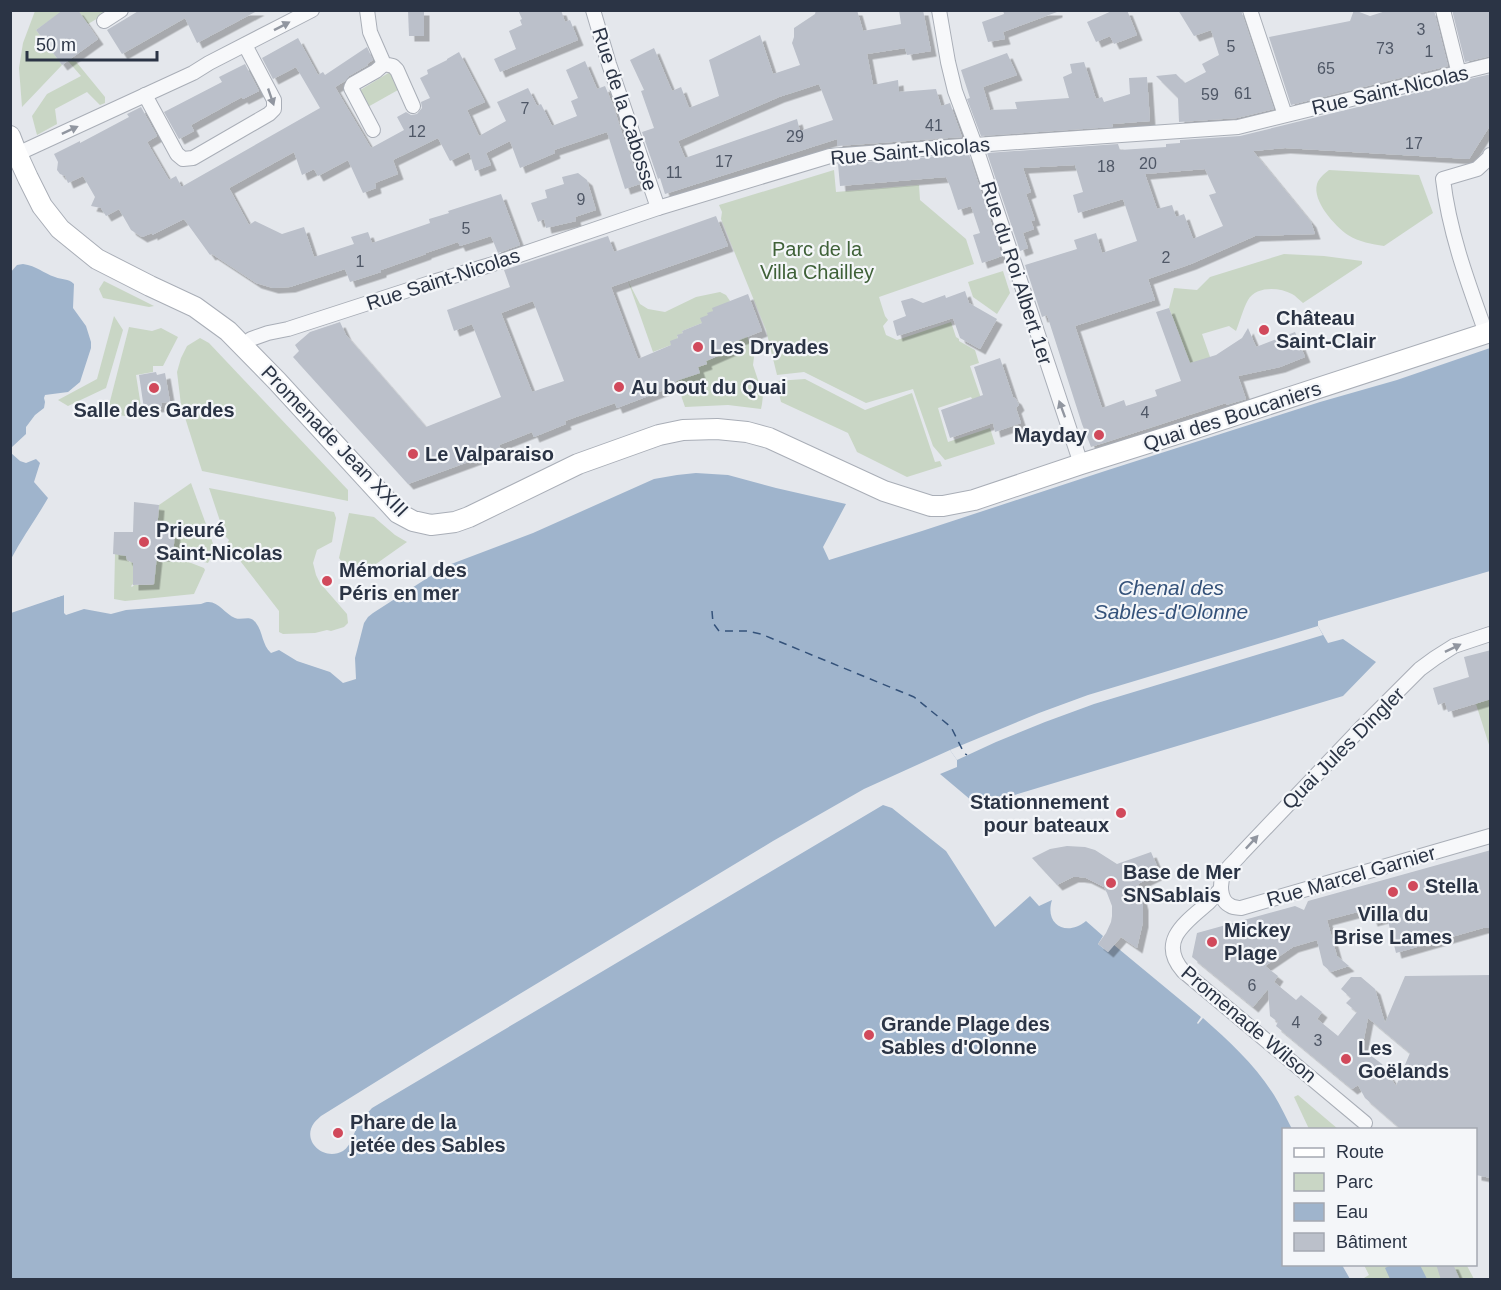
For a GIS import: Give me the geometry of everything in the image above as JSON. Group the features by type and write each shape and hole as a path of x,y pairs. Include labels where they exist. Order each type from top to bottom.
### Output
{"street":[{"path":"104,21 120,10"},
{"path":"14,145 145,95 194,73 312,10"},
{"path":"367,10 370,32 384,64"},
{"name":"Rue de la Cabosse","path":"593,10 658,208"},
{"name":"Rue du Roi Albert 1er","path":"939,10 955,91 975,144 1081,464"},
{"path":"1250,10 1285,115"},
{"path":"1443,10 1459,74"},
{"path":"145,95 177,154 183,159 193,158 274,109 274,100 245,45"},
{"path":"384,64 393,66 397,70 413,105"},
{"path":"373,130 351,88 353,84 384,64"},
{"name":"Rue Saint-Nicolas","path":"244,346 251,339 268,333 288,329 490,265 658,208 830,156 1238,127 1491,66"},
{"name":"Promenade Jean XXIII","path":"14,145 42,206 60,229 97,259 195,307 228,331 398,513 413,521 431,525"},
{"path":"1488,332 1461,260 1445,199 1443,179 1478,169 1491,155"},
{"name":"Quai des Boucaniers","path":"431,525 445,524 469,517 579,464 659,435 683,430 717,429 747,432 769,438 884,491 931,506 943,506 974,500 1488,332"},
{"name":"Quai Jules Dingler","path":"1221,889 1226,871 1241,854 1420,669 1454,646 1491,634"},
{"name":"Rue Marcel Garnier","path":"1221,889 1226,903 1240,908 1491,836"},
{"name":"Promenade Wilson","path":"1221,889 1178,931 1173,946 1173,956 1177,964 1365,1123"}],"green space":[{"path":"35,11 63,11 36,30 62,65 22,107 19,68 23,43"},
{"path":"78,11 110,11 88,24"},
{"path":"73,58 105,97 105,103 100,105 87,92 55,109 57,124 37,135 32,116 47,94 81,76 68,61"},
{"path":"390,72 398,90 366,108 357,92"},
{"name":"Parc de la Villa Chailley","path":"834,170 836,192 919,185 920,200 966,239 974,264 879,297 888,320 883,326 886,335 897,340 951,322 959,341 975,350 979,363 970,366 981,398 973,401 971,397 938,408 948,442 990,428 995,444 945,460 933,446 913,389 866,403 804,372 777,375 766,330 721,219 722,212 719,205"},
{"path":"1329,170 1419,175 1433,213 1384,246 1357,239 1348,235 1331,219 1318,198 1317,184"},
{"path":"1284,254 1324,256 1362,261 1362,264 1303,303 1293,295 1281,290 1268,289 1256,292 1248,300 1236,331 1229,326 1202,334 1223,394 1204,401 1169,308 1174,288 1197,290 1210,277"},
{"path":"1003,271 1010,293 997,314 973,297 968,282"},
{"path":"104,281 154,306 103,298 99,289"},
{"path":"628,281 640,304 648,309 665,312 696,297 720,292 730,301 713,311 702,323 682,331 683,333 677,336 678,338 671,345 653,352"},
{"path":"114,316 123,330 106,388 68,406 58,400 97,379"},
{"path":"129,327 152,331 161,328 178,337 163,366 153,366 153,372 136,375 143,419 107,413"},
{"path":"747,336 763,395 761,409 728,405 685,407 676,381 699,373 698,367 722,355 729,344"},
{"path":"200,338 209,343 348,490 348,501 202,471 181,405 177,372 187,346"},
{"path":"805,379 865,410 912,393 935,462 940,461 942,466 907,477 857,452 848,433 781,402 776,381"},
{"path":"191,483 215,549 208,563 173,549 157,533 159,505"},
{"path":"209,488 334,512 336,518 332,542 317,550 313,563 320,583 347,614 348,623 344,627 315,633 283,634 279,632 279,611 227,544 229,540 225,536"},
{"path":"349,513 374,517 407,542 366,569 355,571 350,569 339,558"},
{"path":"115,554 128,554 127,560 133,561 132,587 134,585 154,585 155,556 173,556 205,570 194,594 125,601 114,599"},
{"path":"1490,699 1490,748 1476,704"},
{"path":"1298,1095 1337,1128 1309,1128 1294,1097"},
{"path":"1364,1266 1467,1266 1474,1279 1365,1280 1364,1278 1369,1275"}],"water":[{"path":"23,264 74,284 73,308 86,326 91,348 80,382 68,392 45,395 44,408 26,427 26,434 12,447 11,453 20,461 26,463 36,459 40,463 34,482 48,498 11,559 10,273 17,265"},
{"name":"Chenal des Sables-d'Olonne","path":"1490,348 1490,571 1318,621 1318,626 1328,643 1343,639 1376,662 1343,696 978,806 940,774 957,767 957,760 950,750 864,789 773,841 432,1047 321,1116 315,1122 310,1137 312,1143 322,1152 336,1154 343,1151 351,1142 359,1123 372,1108 883,805 892,808 946,851 995,927 1030,896 1039,906 1052,900 1050,909 1054,922 1065,928 1072,928 1086,921 1103,936 1098,944 1108,952 1114,945 1201,1017 1198,1024 1203,1018 1242,1054 1274,1095 1291,1128 1282,1128 1282,1266 1343,1266 1350,1279 11,1280 11,611 64,595 66,615 84,609 111,614 126,610 211,602 235,618 254,620 271,653 279,650 297,661 330,672 343,683 356,679 355,658 364,623 373,613 446,566 533,533 654,479 696,473 728,475 846,504 823,547 829,560 1320,402 1397,380"},
{"path":"1420,1266 1427,1279 1390,1279 1385,1268"}],"pier":[{"path":"63,592 67,594 11,613 10,608"},
{"path":"1318,626 1323,635 1094,704 996,742 957,760 950,750 1088,695"}],"building":[{"path":"63,10 78,10 98,39 62,65 36,30"},
{"path":"140,10 259,10 197,43 185,18 122,54 107,30"},
{"path":"408,10 424,10 424,36 409,36"},
{"path":"518,10 561,10 565,22 570,20 578,40 500,72 494,59 516,49 509,31 522,25"},
{"path":"816,10 857,10 863,31 901,24 899,10 923,10 931,51 907,55 905,48 867,54 873,85 898,80 899,92 936,89 941,106 950,103 962,137 837,146 837,139 665,194 642,132 654,128 641,91 644,90 630,60 654,48 672,91 681,87 689,108 719,96 709,60 760,35 773,74 800,65 792,43 794,28 815,14","holes":["819,84 833,120 800,131 797,119 685,158 678,141 779,97"]},
{"path":"1003,10 1057,10 1057,12 1003,32 1005,39 988,42 982,22 1004,14"},
{"path":"1114,10 1127,10 1137,35 1114,44 1110,36 1096,42 1087,22"},
{"path":"1178,10 1241,10 1274,109 1237,118 1179,122 1178,98 1156,76 1176,74 1185,83 1206,72 1202,64 1219,55 1211,30 1194,36"},
{"path":"1354,10 1370,16 1389,10 1434,10 1448,66 1291,105 1269,37 1350,21"},
{"path":"1452,10 1491,10 1491,56 1465,62"},
{"path":"298,38 318,75 323,72 325,75 367,47 373,60 335,87 371,148 404,130 397,117 406,112 411,115 417,114 422,108 421,102 430,98 420,78 428,74 427,70 459,52 485,102 467,110 479,136 506,121 497,102 528,88 537,106 541,104 552,126 577,116 571,101 578,98 566,70 585,61 597,89 605,86 640,184 625,189 607,132 554,150 555,153 520,168 510,141 486,153 491,165 475,171 469,152 450,161 438,138 393,160 398,174 375,183 376,188 363,193 348,160 318,176 314,169 302,175 294,152 229,188 249,225 255,221 282,234 304,227 314,257 354,244 351,237 368,232 372,243 430,223 429,219 449,213 448,211 501,194 520,245 498,253 491,236 460,246 458,242 350,282 345,269 290,287 273,288 256,283 212,254 210,255 184,219 152,235 152,233 142,237 131,230 119,209 106,216 101,208 91,206 95,197 83,176 68,183 65,176 57,170 58,162 54,154 129,117 127,114 141,107 157,136 147,142 169,180 176,176 183,186 320,108 296,67 273,79 262,58"},
{"path":"1007,53 1017,75 983,87 990,110 1017,109 1015,102 1069,98 1063,77 1072,73 1070,64 1084,62 1096,99 1102,97 1104,102 1130,94 1129,78 1147,77 1150,121 1112,124 1113,127 981,136 967,99 970,98 961,70"},
{"path":"245,64 259,91 243,99 242,97 191,125 194,131 179,139 164,112 222,82 219,77"},
{"path":"1491,74 1491,124 1469,159 1285,148 1253,151 1311,222 1315,234 1255,236 1191,264 1148,279 1155,300 1075,326 1102,408 1124,400 1126,406 1157,396 1155,390 1181,381 1156,312 1169,308 1190,363 1216,355 1242,338 1248,328 1256,347 1295,332 1305,357 1280,367 1238,376 1246,399 1226,405 1226,403 1091,447 1047,315 1042,317 1025,265 1077,249 1074,240 1096,233 1102,253 1137,241 1123,199 1078,213 1073,195 1083,192 1075,165 1023,168 1031,192 1026,194 1035,220 1031,221 1034,229 1023,233 1028,248 1020,251 987,153 1118,144 1120,150 1166,147 1166,144 1180,143 1180,140 1240,136 1461,83","holes":["1205,169 1216,193 1209,195 1223,226 1193,239 1184,214 1176,217 1172,205 1157,209 1145,174"]},
{"path":"969,154 1002,256 982,263 973,235 980,233 971,206 958,210 946,177 840,186 838,164"},
{"path":"578,173 587,180 596,210 575,217 576,221 546,228 544,219 538,222 531,203 547,198 545,190 564,184 562,177"},
{"path":"716,216 728,246 611,287 638,359 671,345 670,341 678,338 677,335 683,333 682,331 702,323 700,318 713,311 712,308 748,294 762,331 729,344 731,350 706,361 707,364 698,367 700,373 676,381 677,385 617,408 615,403 565,421 566,424 534,437 532,432 499,445 501,450 408,484 293,357 299,351 295,345 310,332 340,322 346,335 426,427 501,397 472,324 454,331 447,310 510,287 504,270 608,236 614,252","holes":["533,301 564,381 532,392 501,313"]},
{"path":"965,291 969,303 997,319 980,349 960,338 953,318 897,336 893,321 906,316 901,301 912,298 923,303"},
{"path":"1000,358 1013,397 1019,405 1016,408 1021,423 995,432 993,423 950,438 941,410 983,395 974,367"},
{"name":"Salle des Gardes","path":"156,372 157,375 165,373 170,402 144,409 139,375"},
{"name":"Prieuré Saint-Nicolas","path":"134,502 159,505 157,532 175,532 173,556 157,556 154,584 133,585 133,563 127,560 126,556 113,554 114,532 133,532"},
{"path":"1491,650 1491,699 1448,712 1445,702 1438,705 1433,688 1469,677 1464,657"},
{"path":"1067,846 1095,850 1117,864 1151,852 1160,873 1138,884 1143,905 1143,922 1137,948 1121,937 1108,952 1098,944 1106,933 1112,916 1112,906 1104,887 1079,877 1073,877 1057,885 1032,858 1050,849"},
{"path":"1491,850 1491,928 1483,928 1396,953 1387,917 1372,921 1369,909 1327,920 1337,956 1349,966 1331,972 1323,965 1317,940 1293,947 1265,966 1278,976 1274,982 1296,1000 1301,995 1322,1012 1317,1019 1338,1036 1357,1012 1346,1003 1351,998 1341,989 1351,977 1361,977 1375,989 1385,1023 1405,976 1491,975 1491,1178 1477,1175 1477,1128 1400,1128 1365,1098 1358,1085 1352,1089 1276,1026 1278,1022 1270,1016 1268,989 1253,1007 1192,957 1197,933 1295,906 1304,910 1308,901","holes":["1368,1018 1410,1053 1396,1086 1382,1064 1362,1049"]},
{"path":"1437,1266 1454,1266 1460,1280 1441,1280"}],"ferry route":[{"path":"712,611 713,623 719,631 747,631 761,634 914,697 951,727 967,755"}],"place":[{"name":"Château Saint-Clair","path":"1264,330"},
{"name":"Les Dryades","path":"698,347"},
{"name":"Au bout du Quai","path":"619,387"},
{"name":"Salle des Gardes","path":"154,388"},
{"name":"Mayday","path":"1099,435"},
{"name":"Le Valparaiso","path":"413,454"},
{"name":"Prieuré Saint-Nicolas","path":"144,542"},
{"name":"Mémorial des Péris en mer","path":"327,581"},
{"name":"Stationnement pour bateaux","path":"1121,813"},
{"name":"Base de Mer SNSablais","path":"1111,883"},
{"name":"Stella","path":"1413,886"},
{"name":"Villa du Brise Lames","path":"1393,892"},
{"name":"Mickey Plage","path":"1212,942"},
{"name":"Grande Plage des Sables d'Olonne","path":"869,1035"},
{"name":"Les Goëlands","path":"1346,1059"},
{"name":"Phare de la jetée des Sables","path":"338,1133"}]}
